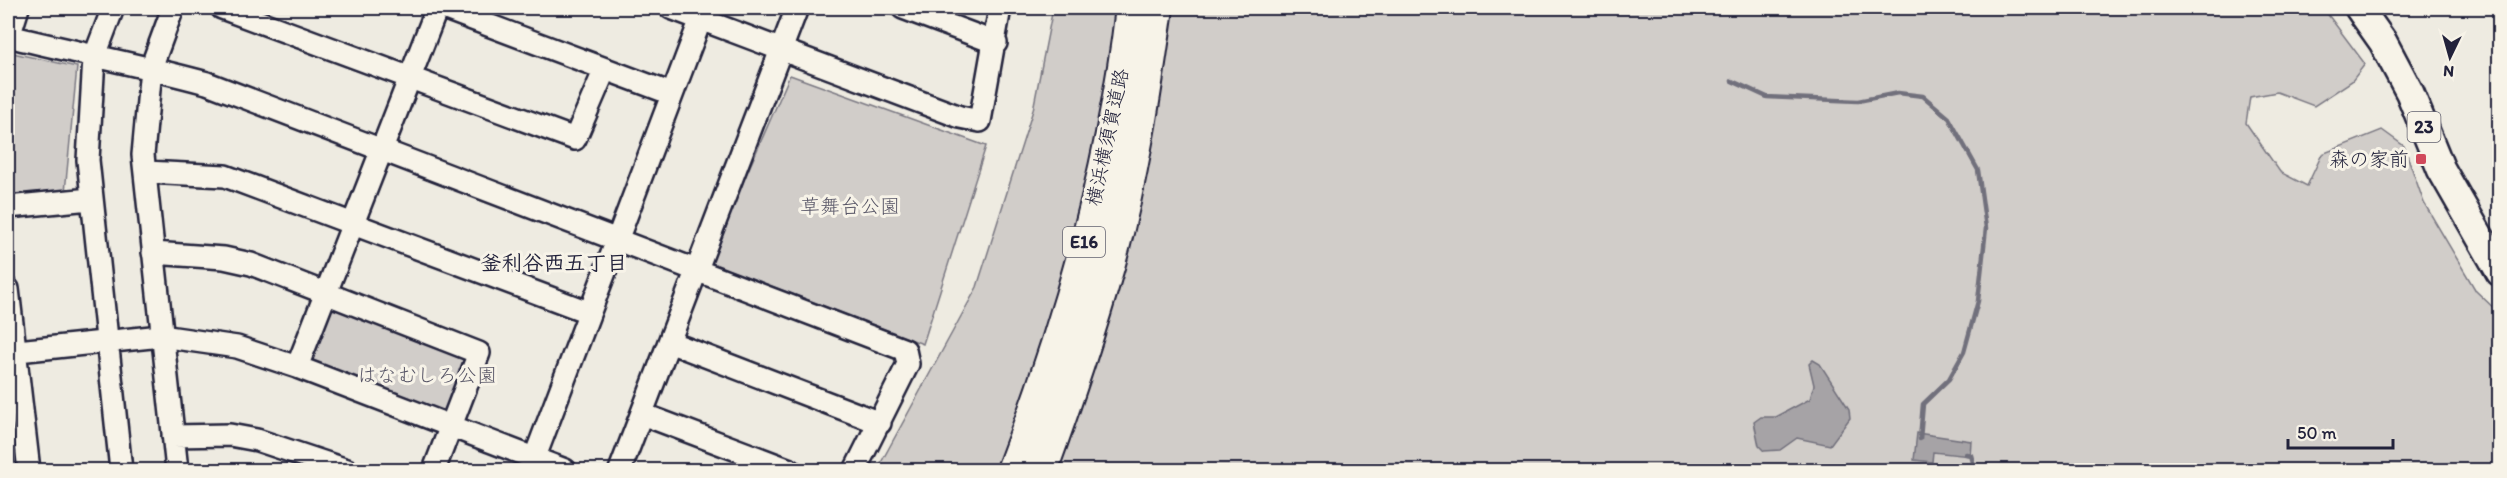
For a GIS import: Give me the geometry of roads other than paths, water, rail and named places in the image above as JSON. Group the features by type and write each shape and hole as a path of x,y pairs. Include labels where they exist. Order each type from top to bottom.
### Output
{"highway":[{"name":"横浜横須賀道路","path":"1012,471 1053,349 1088,230 1111,130 1131,8"},
{"name":"横浜横須賀道路","path":"1042,471 1068,400 1110,262 1131,173 1158,8"}],"main road":[{"name":"23","path":"2358,8 2383,42 2410,93 2441,169 2492,248 2499,272"}],"street":[{"path":"18,8 8,36 207,83 905,350 908,364 855,471"},
{"path":"113,8 94,58 88,135 90,199 121,471"},
{"path":"173,8 151,68 145,111 143,155 177,471"},
{"path":"222,8 575,139 604,69"},
{"path":"297,367 437,8"},
{"path":"443,8 672,94"},
{"path":"671,8 703,13 781,49 960,117 980,121 996,43 1000,8"},
{"path":"620,471 797,8"},
{"path":"903,8 996,43"},
{"path":"532,465 703,13"},
{"path":"146,172 225,176 588,312"},
{"path":"8,207 90,199"},
{"path":"153,253 224,258 250,264 478,353 434,471"},
{"path":"8,289 15,422 28,471"},
{"path":"11,352 161,336 237,347 451,425 532,465 565,471"},
{"path":"669,342 880,423"},
{"path":"642,414 790,471"},
{"path":"173,436 230,435 257,440 347,471"}],"waterway":[{"path":"1732,81 1767,97 1858,101 1898,93 1923,96 1949,118 1978,170 1986,228 1978,301 1964,352 1949,379 1923,404 1920,439"},
{"path":"1966,454 1971,455 1975,470"}],"place":[{"name":"森の家前","path":"2421,159"}],"district":[{"name":"釜利谷西五丁目","path":"554,262"}],"park label":[{"name":"草舞台公園","path":"850,206"},
{"name":"はなむしろ公園","path":"427,375"}]}
